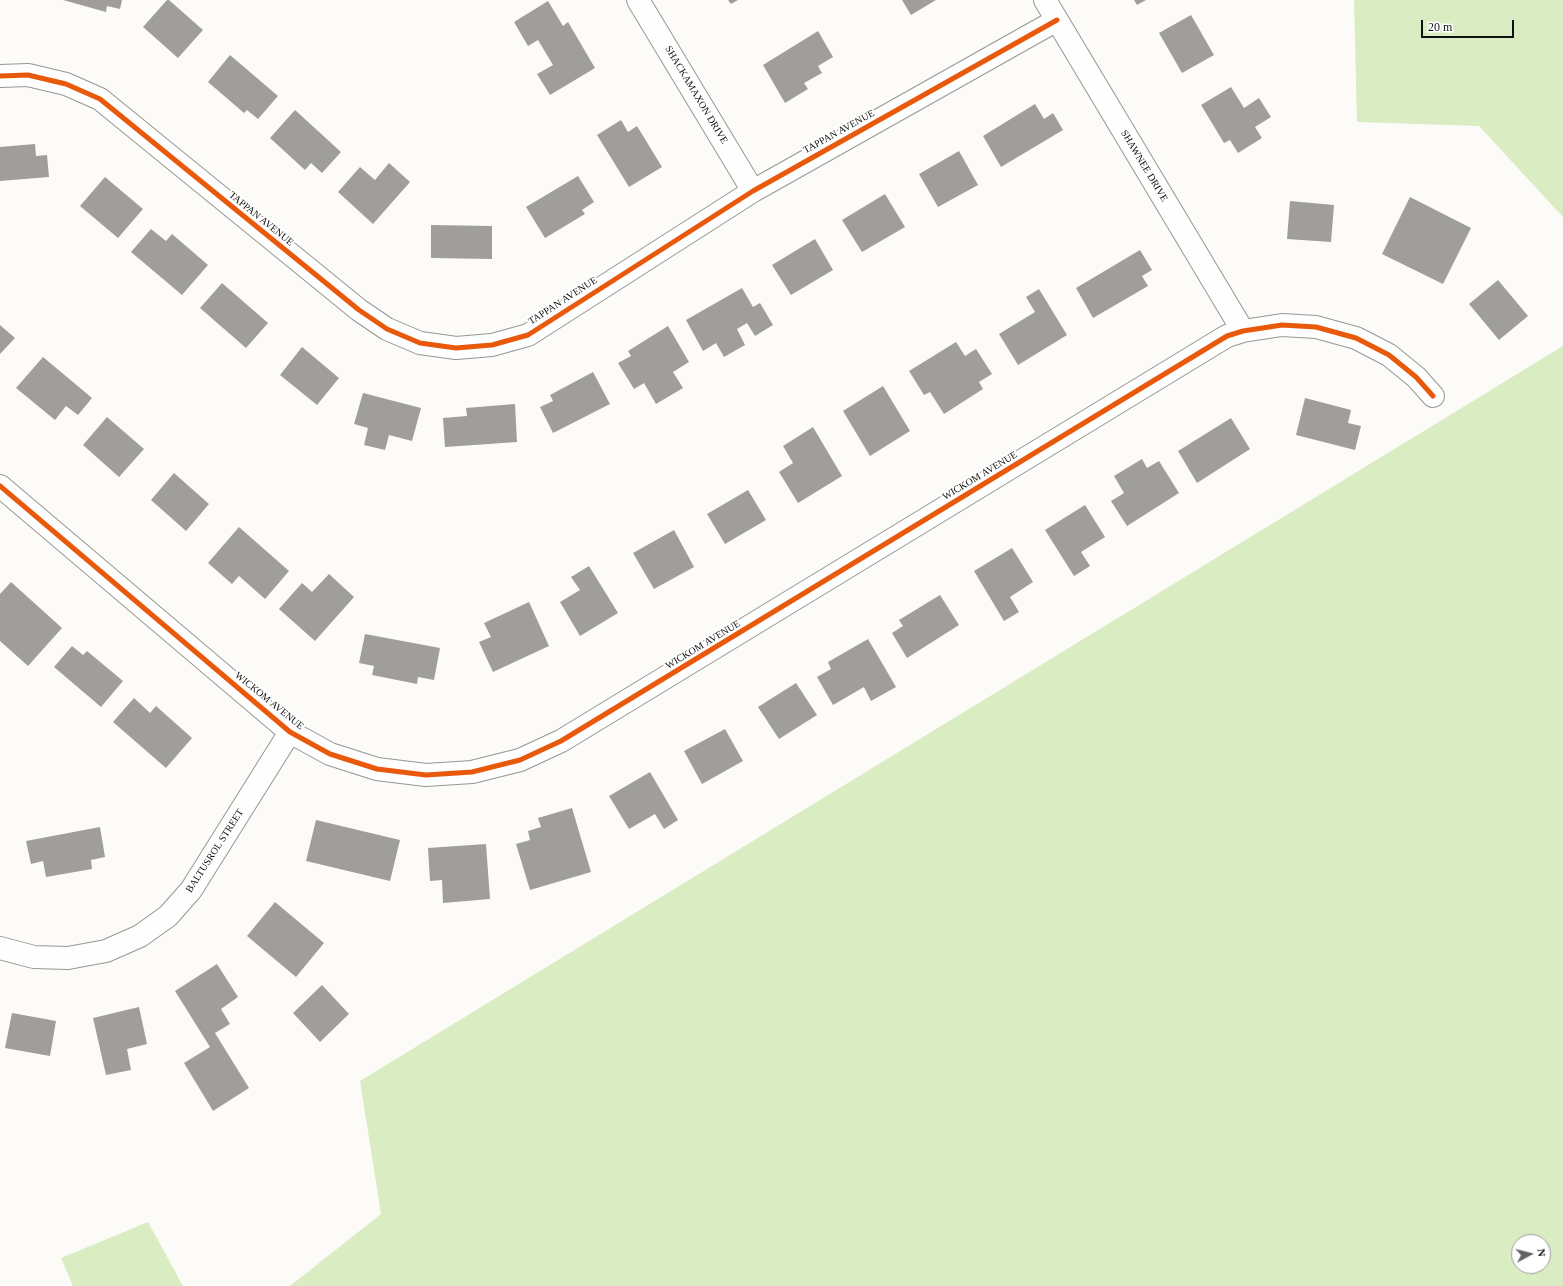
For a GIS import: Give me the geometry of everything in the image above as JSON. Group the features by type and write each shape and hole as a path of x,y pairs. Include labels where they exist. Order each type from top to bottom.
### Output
{"street":[{"name":"SHACKAMAXON DRIVE","path":"638,0 753,190"},
{"name":"SHAWNEE DRIVE","path":"1045,0 1243,331"},
{"name":"TAPPAN AVENUE","path":"0,76 28,75 66,84 100,99 359,310 387,329 420,343 456,348 492,345 528,335 753,190 1057,20"},
{"name":"WICKOM AVENUE","path":"0,486 290,732 330,754 377,769 426,775 472,772 520,760 561,741 1227,336 1243,331 1282,325 1316,327 1356,338 1389,355 1416,377 1433,396"},
{"name":"BALTUSROL STREET","path":"0,948 34,957 68,958 106,951 140,936 168,916 191,890 290,732"}],"green space":[{"path":"1354,0 1563,0 1563,217 1479,126 1357,122"},
{"path":"1563,346 1563,1286 290,1286 381,1214 360,1081"},
{"path":"148,1222 183,1286 73,1286 61,1258"}],"building":[{"path":"63,0 122,0 120,9 107,6 106,12"},
{"path":"167,0 169,0 203,30 178,58 143,27"},
{"path":"728,0 738,0 731,4"},
{"path":"902,0 936,0 911,15"},
{"path":"1134,0 1146,0 1137,5"},
{"path":"548,1 563,26 568,22 595,68 550,95 537,74 553,65 538,40 528,46 514,22"},
{"path":"1191,15 1214,55 1182,73 1159,33"},
{"path":"818,31 833,57 818,66 822,73 804,83 808,89 785,103 763,65"},
{"path":"230,55 278,96 258,119 247,110 244,113 208,82"},
{"path":"1231,87 1244,108 1259,98 1271,117 1255,127 1262,138 1238,153 1230,140 1224,143 1201,105"},
{"path":"1035,104 1044,119 1053,113 1063,130 1001,167 983,136"},
{"path":"295,110 341,152 322,173 311,163 305,170 270,138"},
{"path":"621,120 628,132 637,126 662,167 629,187 597,135"},
{"path":"35,144 36,156 47,155 49,177 0,181 0,147"},
{"path":"959,151 978,185 938,207 919,174"},
{"path":"389,163 410,182 373,224 338,192 360,167 375,180"},
{"path":"578,176 594,202 582,210 585,214 545,238 526,207"},
{"path":"105,177 143,209 118,238 80,206"},
{"path":"885,194 905,227 862,252 842,220"},
{"path":"1410,197 1471,228 1443,284 1382,254"},
{"path":"1290,201 1334,205 1331,242 1287,239"},
{"path":"431,225 492,226 492,259 431,258"},
{"path":"151,229 166,241 172,234 208,265 182,295 131,252"},
{"path":"815,239 833,270 791,295 772,265"},
{"path":"1140,250 1152,270 1142,276 1148,286 1093,318 1076,288"},
{"path":"1498,280 1528,316 1499,340 1469,304"},
{"path":"222,283 268,323 246,348 200,308"},
{"path":"742,288 753,307 760,303 773,325 755,336 747,323 737,329 745,345 724,357 716,343 703,351 686,320"},
{"path":"1039,289 1067,335 1018,365 999,334 1035,312 1026,297"},
{"path":"0,325 15,338 0,354"},
{"path":"668,326 689,362 673,372 683,388 656,404 644,383 634,389 618,363 631,356 628,351"},
{"path":"956,342 965,356 976,349 992,374 979,382 983,389 944,414 930,392 924,395 909,371"},
{"path":"302,347 339,378 317,405 280,375"},
{"path":"43,357 92,398 78,415 66,406 55,420 16,388"},
{"path":"593,372 610,404 553,433 540,407 553,401 550,395"},
{"path":"883,386 910,431 870,456 843,411"},
{"path":"363,393 421,408 412,441 389,435 385,450 364,445 368,428 354,424"},
{"path":"1305,398 1351,410 1348,423 1361,426 1355,450 1296,435"},
{"path":"515,404 517,442 445,447 443,418 467,416 466,408"},
{"path":"107,417 144,449 119,477 83,445"},
{"path":"1231,418 1250,449 1197,483 1178,451"},
{"path":"813,427 842,476 798,503 779,472 793,463 783,446"},
{"path":"1142,459 1147,468 1159,461 1179,493 1127,526 1111,501 1124,493 1114,476"},
{"path":"174,473 209,504 186,531 151,500"},
{"path":"748,490 766,520 725,544 707,514"},
{"path":"1085,505 1105,537 1081,552 1090,566 1074,576 1045,530"},
{"path":"239,527 289,571 265,599 239,576 232,584 208,563"},
{"path":"674,530 694,567 654,589 633,553"},
{"path":"1012,548 1033,582 1010,597 1019,612 1004,621 974,571"},
{"path":"589,566 618,613 580,636 560,602 580,590 571,577"},
{"path":"329,574 354,597 315,641 279,609 302,583 312,592"},
{"path":"11,582 62,628 28,666 0,641 0,594"},
{"path":"940,595 959,625 907,658 892,633 903,626 899,620"},
{"path":"529,602 549,646 493,672 479,642 491,637 484,623"},
{"path":"365,634 440,648 434,680 418,677 417,684 372,675 374,666 359,663"},
{"path":"868,639 896,687 871,701 864,687 833,705 817,677 831,669 828,662"},
{"path":"72,646 83,655 87,651 123,681 101,707 54,667"},
{"path":"796,683 817,715 779,739 758,707"},
{"path":"134,698 150,713 156,706 192,738 166,768 113,722"},
{"path":"725,729 743,761 702,784 684,751"},
{"path":"650,772 678,820 664,829 655,814 629,829 609,796"},
{"path":"572,808 591,872 530,890 516,844 530,840 528,831 541,827 538,818"},
{"path":"316,820 400,840 390,881 306,861"},
{"path":"100,827 105,857 91,860 92,869 46,877 43,861 31,864 26,841"},
{"path":"486,844 490,899 443,903 442,880 430,881 428,848"},
{"path":"275,902 324,943 296,977 247,936"},
{"path":"217,964 238,997 221,1009 230,1024 215,1033 249,1088 213,1111 184,1063 210,1047 175,991"},
{"path":"322,985 349,1014 320,1042 293,1013"},
{"path":"139,1007 147,1044 127,1049 131,1070 106,1075 93,1018"},
{"path":"12,1013 56,1021 50,1056 5,1048"}],"cycle path":[{"path":"0,76 28,75 66,84 100,99 359,310 387,329 420,343 456,348 492,345 528,335 753,191 1057,20"},
{"path":"0,486 290,732 330,754 377,769 426,775 472,772 520,760 561,741 1227,336 1243,331 1282,325 1316,327 1356,338 1389,355 1416,377 1433,396"}]}
